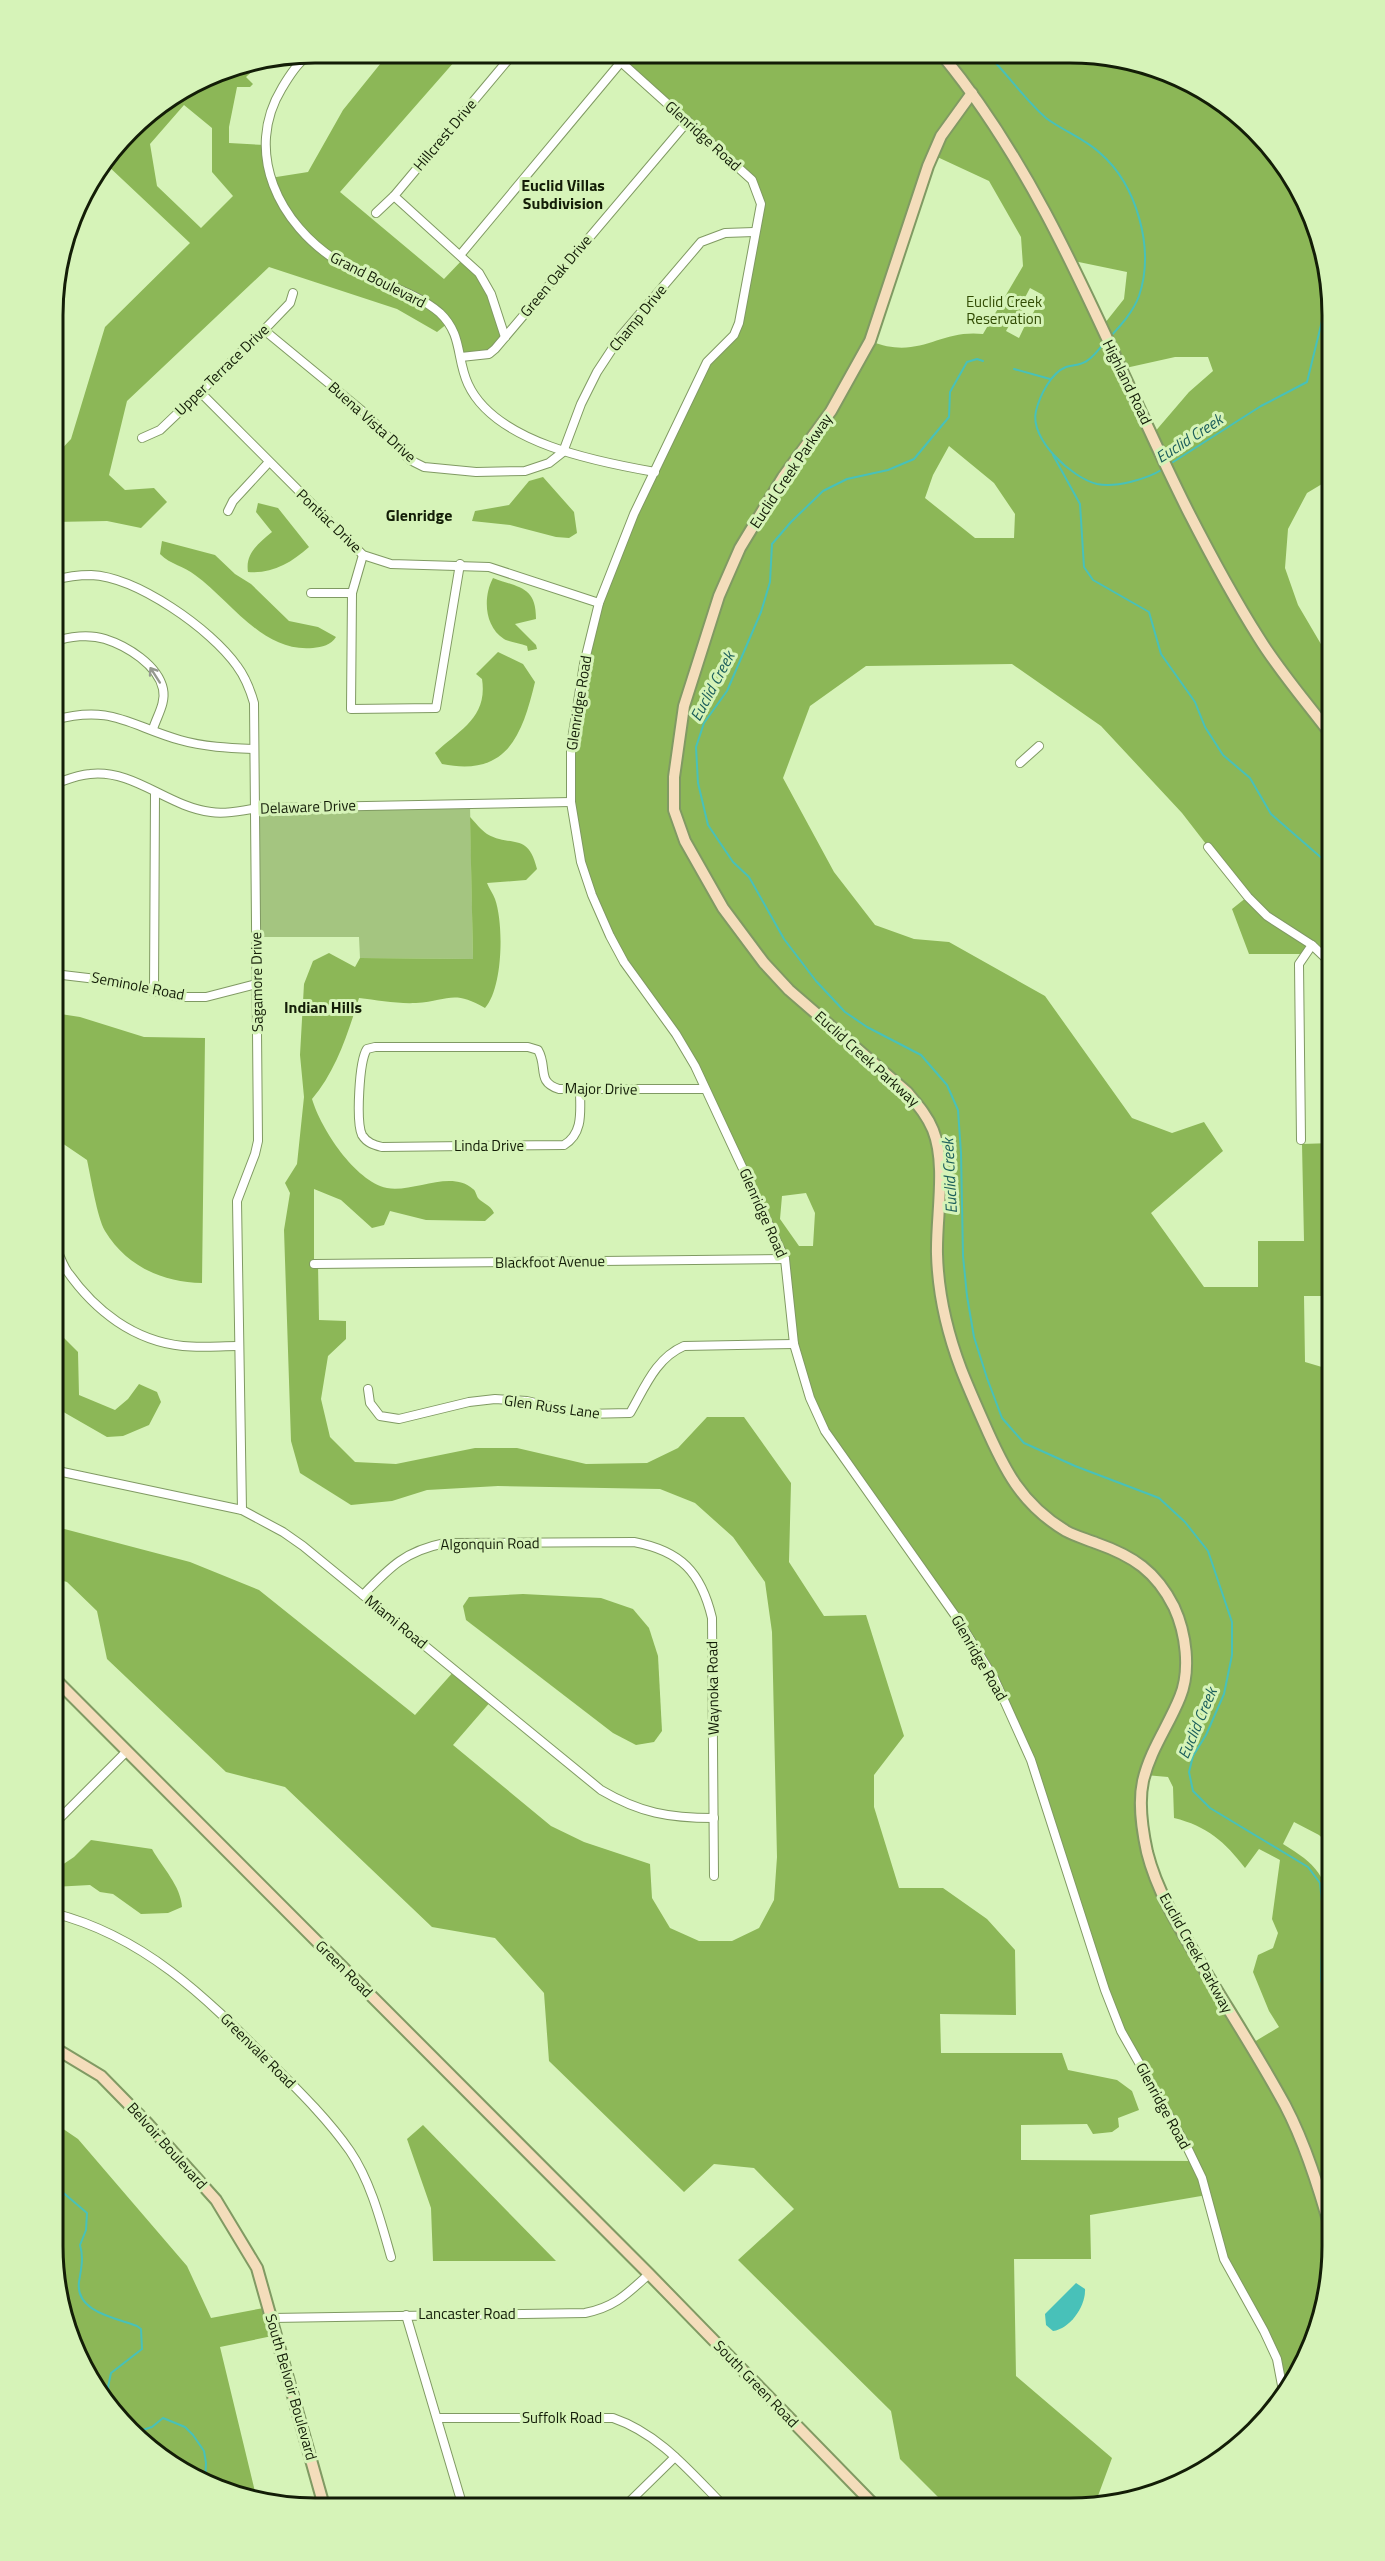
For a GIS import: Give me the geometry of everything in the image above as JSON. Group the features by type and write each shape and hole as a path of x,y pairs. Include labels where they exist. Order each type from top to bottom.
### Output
{"street":[{"name":"Hillcrest Drive","path":"376,213 394,196 505,63"},
{"path":"460,254 616,63"},
{"name":"Glenridge Road","path":"625,63 752,180 760,204 740,323 734,335 707,362 629,525 599,603 584,664 571,746 571,802 581,862 592,895 624,962 676,1034 695,1066 785,1259 794,1344 810,1398 825,1431 959,1621 994,1678 1031,1760 1105,1990 1121,2031 1202,2178 1224,2259 1276,2359 1281,2384"},
{"name":"Highland Road","path":"948,63 972,93 1013,154 1092,309 1187,509 1260,640 1322,723"},
{"name":"Grand Boulevard","path":"299,64 287,80 270,112 266,148 273,190 298,227 327,254 365,276 424,303 440,314 456,334 464,373 472,392 488,411 509,426 563,452 655,472"},
{"name":"Euclid Creek Parkway","path":"972,93 941,136 928,166 870,341 831,411 783,477 740,548 719,596 684,705 674,777 674,810 685,841 723,908 764,963 789,990 907,1092 922,1109 934,1131 939,1160 937,1252 939,1291 961,1370 1004,1468 1014,1485 1036,1509 1068,1532 1125,1553 1141,1564 1157,1579 1173,1606 1182,1627 1186,1662 1182,1694 1152,1754 1143,1783 1141,1818 1148,1855 1164,1897 1187,1941 1286,2108 1305,2152 1322,2204"},
{"name":"Green Oak Drive","path":"461,357 489,354 688,121"},
{"path":"394,196 479,273 491,294 504,337"},
{"name":"Champ Drive","path":"563,452 581,404 597,372 620,338 701,242 725,233 754,232"},
{"name":"Upper Terrace Drive","path":"142,438 160,430 200,392 290,303 293,293"},
{"name":"Buena Vista Drive","path":"264,330 366,414 410,460 424,468 476,472 525,471 549,463 563,452"},
{"name":"Pontiac Drive","path":"200,392 363,555 391,564 460,564 489,567 599,603"},
{"path":"228,511 232,501 269,462"},
{"path":"363,555 352,593 351,709 436,708 460,564"},
{"name":"Sagamore Drive","path":"63,579 91,575 125,582 171,606 213,640 236,664 249,685 254,703 258,1141 237,1201 242,1510"},
{"path":"310,593 352,593"},
{"path":"63,640 72,637 104,639 150,666 158,675 164,700 153,729"},
{"path":"63,717 111,714 180,740 236,750 254,749"},
{"path":"1020,763 1039,746"},
{"name":"Delaware Drive","path":"63,781 78,775 111,775 129,778 174,803 212,812 234,812 255,808 571,802"},
{"path":"154,792 154,992"},
{"path":"1208,847 1248,897 1267,916 1312,945 1322,954"},
{"path":"1301,1140 1299,964 1312,945"},
{"name":"Seminole Road","path":"63,975 105,980 181,997 206,997 256,984"},
{"name":"Major Drive","path":"360,1129 360,1066 367,1049 383,1047 528,1047 538,1050 543,1058 544,1079 549,1086 580,1090 704,1089"},
{"name":"Linda Drive","path":"360,1129 366,1140 382,1147 564,1145 571,1141 579,1128 580,1090"},
{"name":"Blackfoot Avenue","path":"314,1264 785,1259"},
{"path":"63,1262 90,1299 123,1327 162,1342 184,1346 238,1346"},
{"name":"Glen Russ Lane","path":"368,1389 370,1403 380,1416 399,1419 469,1402 495,1399 527,1401 582,1414 630,1413 658,1365 669,1353 684,1346 794,1344"},
{"name":"Miami Road","path":"63,1472 242,1510 290,1537 601,1790 625,1804 647,1812 683,1818 714,1818"},
{"name":"Algonquin Road","path":"363,1595 392,1565 416,1552 438,1545 634,1542"},
{"name":"Waynoka Road","path":"634,1542 656,1546 678,1558 695,1574 706,1595 712,1618 714,1876"},
{"name":"Green Road","path":"63,1687 634,2261"},
{"path":"63,1815 126,1752"},
{"name":"Greenvale Road","path":"63,1916 103,1930 164,1965 207,1999 322,2116 351,2153 370,2192 391,2258"},
{"name":"Belvoir Boulevard","path":"63,2053 101,2076 147,2123 216,2200 257,2268"},
{"name":"South Green Road","path":"634,2261 867,2498"},
{"name":"South Belvoir Boulevard","path":"257,2268 322,2498"},
{"name":"Lancaster Road","path":"272,2318 585,2313 603,2309 618,2302 649,2274"},
{"path":"406,2315 460,2498"},
{"name":"Suffolk Road","path":"438,2418 613,2418 647,2433 675,2457 715,2498"},
{"path":"633,2498 675,2457"}],"green space":[{"path":"381,63 453,63 340,192 444,279 464,258 479,273 505,337 495,349 461,357 448,323 437,332 397,309 269,267 127,401 109,475 125,490 154,488 167,502 141,528 107,521 63,522 63,448 71,439 105,327 190,243 110,168 125,149 149,125 175,105 218,82 252,72 246,77 253,84 250,87 237,87 229,127 229,143 265,145 270,178 308,172 343,110","holes":["184,105 212,128 212,172 233,196 201,228 157,186 150,144"]},
{"name":"Euclid Creek Reservation","path":"622,63 1070,63 1103,65 1151,76 1182,89 1210,105 1236,125 1260,149 1280,175 1303,218 1320,282 1322,484 1307,493 1288,529 1285,568 1298,605 1322,646 1322,954 1312,945 1306,954 1249,954 1232,909 1247,897 1182,813 1101,726 1012,664 866,666 810,706 783,778 834,872 875,925 914,939 949,942 1045,996 1132,1118 1172,1133 1204,1122 1223,1151 1151,1213 1204,1287 1258,1287 1258,1241 1304,1241 1302,1144 1322,1143 1322,1296 1304,1296 1305,1362 1322,1367 1322,1838 1294,1822 1283,1844 1312,1865 1322,1879 1322,2246 1320,2279 1309,2327 1296,2358 1282,2383 1277,2359 1230,2271 1207,2195 1090,2215 1091,2259 1014,2259 1016,2376 1112,2458 1098,2496 939,2498 900,2459 891,2411 738,2260 794,2209 754,2168 714,2164 684,2192 549,2061 544,1993 495,1938 432,1927 285,1787 226,1772 107,1659 97,1611 63,1581 63,1529 190,1562 259,1590 415,1715 455,1670 492,1700 453,1745 551,1826 584,1842 650,1864 652,1898 670,1928 699,1941 732,1941 759,1928 774,1900 777,1857 772,1632 765,1582 733,1537 695,1503 660,1489 498,1486 427,1490 392,1501 351,1505 300,1473 291,1441 284,1230 290,1193 285,1183 297,1164 304,1097 300,1055 304,984 313,961 329,953 355,967 360,958 473,959 470,817 487,834 524,845 529,849 537,869 526,880 487,883 498,910 501,939 498,971 491,999 485,1008 474,1002 458,998 409,1003 359,998 335,1064 312,1099 323,1125 341,1152 352,1165 375,1183 397,1189 443,1181 464,1183 474,1190 478,1198 494,1213 485,1221 426,1220 390,1211 384,1225 372,1228 341,1200 314,1189 314,1264 318,1264 319,1320 346,1321 346,1339 328,1356 321,1399 330,1437 355,1462 396,1464 475,1448 517,1448 586,1464 647,1463 678,1448 707,1417 744,1417 791,1483 789,1562 824,1616 866,1615 904,1736 874,1775 874,1807 899,1888 943,1888 987,1919 1015,1950 1016,2015 940,2014 941,2053 1062,2053 1068,2070 1117,2080 1132,2091 1139,2110 1118,2118 1119,2127 1112,2132 1093,2134 1087,2124 1021,2125 1021,2160 1193,2161 1121,2031 1031,1760 994,1678 825,1431 802,1371 785,1259 695,1066 624,962 592,895 571,802 571,746 584,664 616,558 707,362 734,335 760,204 752,180","holes":["933,155 989,181 1021,237 1023,266 983,334 953,336 902,348 870,341","1069,260 1127,272 1124,299 1101,328","1030,288 1043,295 1032,315 1019,309","1017,311 1029,317 1019,338 1006,331","1175,357 1208,357 1213,371 1189,392 1153,434 1121,369","949,446 994,483 1015,514 1014,538 975,538 925,498 933,475","806,1193 815,1213 813,1246 799,1246 780,1219 782,1196","1145,1775 1168,1777 1173,1787 1174,1818 1206,1830 1230,1850 1245,1868 1259,1849 1280,1860 1272,1919 1278,1933 1273,1948 1258,1955 1253,1972 1269,2011 1279,2027 1249,2045 1164,1897 1141,1818"]},
{"path":"543,477 574,512 577,533 569,538 556,537 510,525 472,521 475,511 509,505 529,481"},
{"path":"258,503 278,508 309,547 281,566 265,571 248,572 251,554 258,544 272,532 256,512"},
{"path":"162,541 215,555 235,574 251,584 289,621 318,627 336,637 332,642 313,648 295,647 263,634 195,575 160,554"},
{"path":"493,578 524,590 533,600 536,619 515,624 536,645 537,649 528,651 527,646 504,639 492,627 487,602"},
{"path":"498,652 523,664 535,682 517,735 497,758 482,764 464,766 442,764 435,753 462,730 476,713 481,704 483,692 482,679 476,674"},
{"path":"470,804 473,959 360,958 359,937 256,937 255,809"},
{"path":"63,1014 80,1017 144,1037 205,1038 202,1283 173,1280 160,1276 135,1263 114,1244 102,1225 87,1160 63,1144"},
{"path":"63,1337 78,1352 79,1395 115,1410 128,1399 139,1384 157,1392 161,1402 149,1425 123,1436 107,1437 63,1412"},
{"path":"523,1594 601,1598 633,1609 649,1628 658,1656 662,1731 654,1742 636,1745 613,1733 466,1620 463,1606 469,1597"},
{"path":"91,1840 152,1849 175,1884 182,1907 168,1913 141,1914 113,1894 100,1892 90,1885 63,1886 63,1864"},
{"path":"423,2125 556,2261 433,2261 431,2208 407,2139"},
{"path":"63,2129 78,2139 187,2266 211,2318 269,2307 277,2335 220,2347 255,2490 234,2485 203,2472 175,2456 149,2436 125,2412 105,2386 89,2358 76,2327 65,2279"}],"water":[{"path":"1076,2283 1085,2289 1080,2309 1065,2326 1053,2331 1046,2325 1045,2314"}],"waterway":[{"name":"Euclid Creek","path":"995,63 1046,118 1100,153 1113,166 1133,200 1143,239 1145,258 1143,278 1139,296 1133,307 1110,337"},
{"name":"Euclid Creek","path":"1170,464 1261,406 1307,382 1322,321"},
{"name":"Euclid Creek","path":"1104,343 1086,362 1066,367 1051,379 1040,398 1036,411 1039,433 1054,456 1065,466 1097,484 1113,485 1131,482 1163,469"},
{"name":"Euclid Creek","path":"983,361 977,359 967,362 950,392 949,417 914,459 888,470 847,479 823,491 772,544 770,582 761,612 727,691 704,723 696,747 698,783 708,825 733,862 749,877 784,939 816,981 845,1012 867,1027 921,1055 947,1085 958,1110 963,1256 967,1296 974,1337 1002,1418 1024,1443 1075,1466 1159,1498 1185,1522 1208,1551 1232,1622 1232,1655 1224,1694 1206,1735 1193,1756 1189,1772 1193,1791 1210,1808 1308,1867 1320,1883 1322,1902"},
{"name":"Euclid Creek","path":"1014,369 1050,379"},
{"path":"1053,455 1080,504 1084,567 1093,580 1149,612 1161,654 1195,702 1205,727 1223,755 1250,778 1271,814 1322,858"},
{"name":"Euclid Creek","path":"1322,1945 1322,1983"},
{"path":"63,2193 87,2213 86,2230 80,2245 82,2259 79,2292 83,2300 99,2312 141,2329 142,2349 111,2373 108,2387 110,2392"},
{"path":"143,2430 152,2427 163,2418 185,2427 204,2451 205,2473"}],"district":[{"name":"Euclid Villas Subdivision","path":"563,194"},
{"name":"Glenridge","path":"419,515"},
{"name":"Indian Hills","path":"323,1007"}]}
